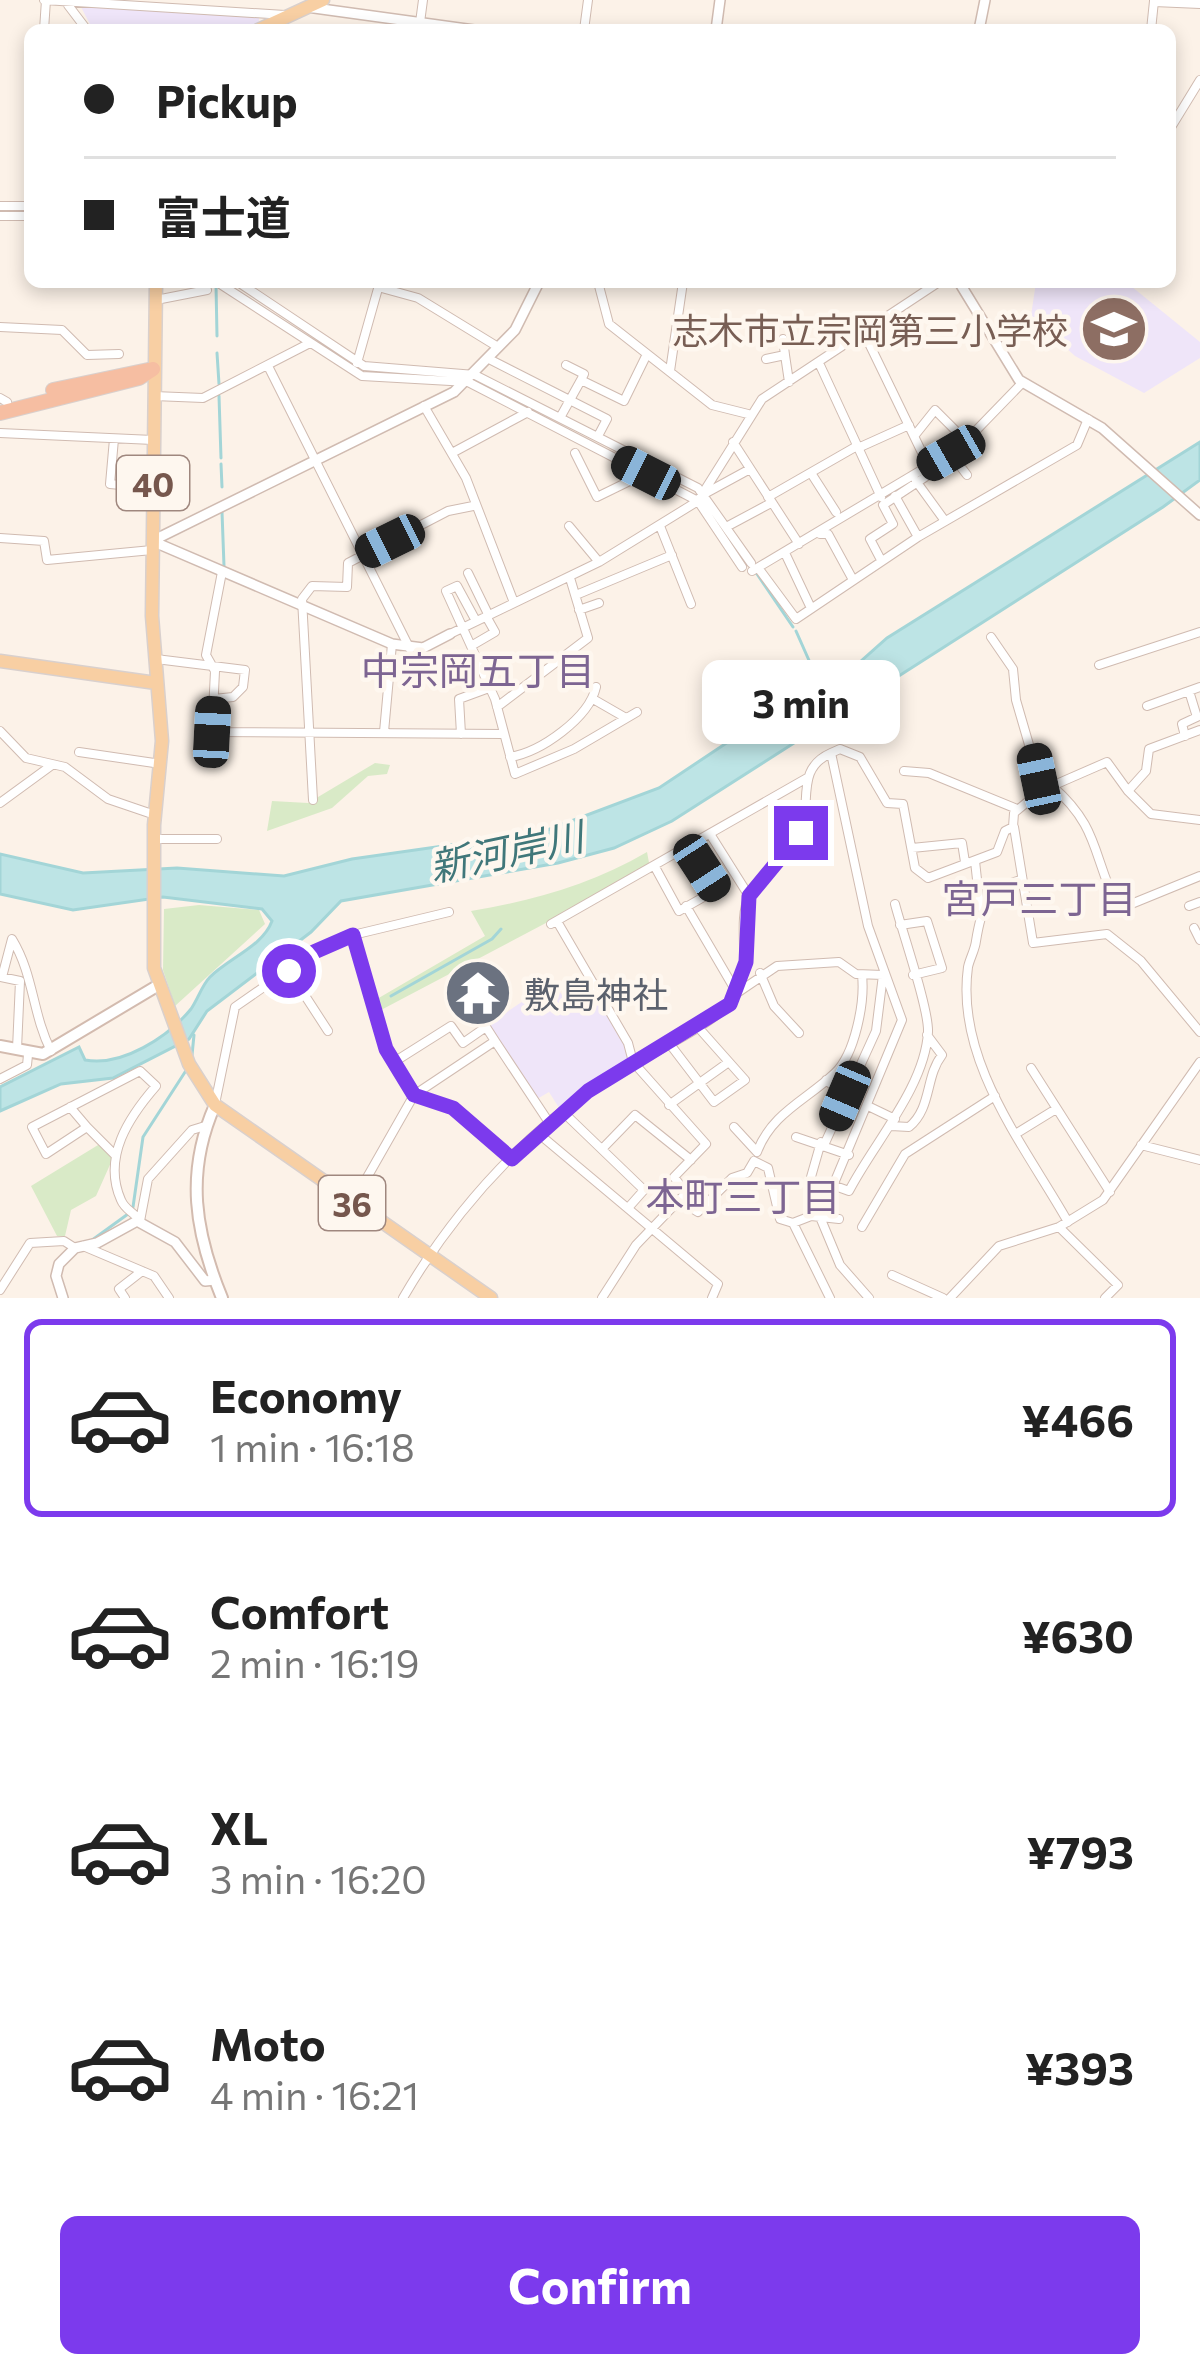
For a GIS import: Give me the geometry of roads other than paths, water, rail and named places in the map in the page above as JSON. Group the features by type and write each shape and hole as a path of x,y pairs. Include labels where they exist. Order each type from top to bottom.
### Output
{"highway":[{"path":"2,404 139,378 153,369"}],"main road":[{"path":"269,24 323,0"},
{"name":"40","path":"156,288 156,683"},
{"path":"0,661 156,683"},
{"name":"36","path":"156,683 162,764 154,843 159,991 183,1049 214,1105 491,1298"},
{"path":"0,1046 22,1053 51,1051 159,991"},
{"path":"214,1105 195,1174 195,1211 222,1298"}],"street":[{"path":"45,0 240,5 285,15"},
{"path":"1154,1 1200,4"},
{"path":"306,7 407,24"},
{"path":"1176,119 1200,80"},
{"path":"226,288 359,369 472,378 561,416 701,497 728,526 751,567"},
{"path":"247,288 359,369 472,378 528,412 701,497 796,619 880,560 1077,445 1088,419"},
{"path":"359,369 378,288"},
{"path":"390,288 418,298 498,347"},
{"path":"0,538 44,541 47,560 67,562 153,545 472,378 498,347 532,288"},
{"path":"600,288 609,324 721,410 748,414"},
{"path":"670,371 682,288"},
{"path":"701,497 748,414 930,288"},
{"path":"963,288 1022,383 1109,433 1200,515"},
{"path":"156,300 207,290"},
{"path":"0,327 62,330 87,355 119,354"},
{"path":"864,333 928,466"},
{"path":"783,339 789,382"},
{"path":"154,396 203,398 310,343"},
{"path":"566,364 624,401 647,354"},
{"path":"766,359 785,355"},
{"path":"489,359 607,419 598,436"},
{"path":"561,416 592,360"},
{"path":"819,363 881,497"},
{"path":"268,366 410,650"},
{"path":"914,477 952,455 1022,383"},
{"path":"424,406 452,453 514,600"},
{"path":"915,435 934,410 966,441"},
{"path":"452,453 528,412"},
{"path":"728,526 811,472 909,425"},
{"path":"0,433 154,440"},
{"path":"114,439 110,484 153,488"},
{"path":"733,442 799,544"},
{"path":"574,453 597,497 646,473"},
{"path":"880,560 870,539 893,524 884,505 928,466 952,455"},
{"path":"952,455 967,475"},
{"path":"153,545 410,650 570,578 750,469"},
{"path":"811,472 836,512"},
{"path":"914,477 945,521"},
{"path":"893,493 918,537"},
{"path":"751,567 785,554 893,493"},
{"path":"313,800 299,607 311,586 347,587 348,563 363,554 448,511 473,506"},
{"path":"569,526 599,562"},
{"path":"660,526 691,604"},
{"path":"813,535 828,534 852,578"},
{"path":"785,554 810,607"},
{"path":"576,595 672,555"},
{"path":"222,572 206,655 214,699 212,732 503,734"},
{"path":"468,573 495,632 471,646"},
{"path":"497,707 591,643 570,578"},
{"path":"476,621 458,586 446,591 497,707 515,774 638,712"},
{"path":"579,610 599,603"},
{"path":"1099,665 1200,632"},
{"path":"992,637 1013,669 1016,700 1039,779 1032,798 1017,809 1013,826 1033,943 1107,934 1141,961 1200,1032"},
{"path":"384,732 392,644"},
{"path":"155,659 245,670 243,687 233,697 214,699"},
{"path":"510,757 550,739 593,699 596,687"},
{"path":"1148,706 1200,687"},
{"path":"461,734 459,699 489,688"},
{"path":"1185,736 1182,724 1198,717 1189,691"},
{"path":"593,699 626,718"},
{"path":"1128,790 1146,771 1149,749 1200,730"},
{"path":"0,731 21,755 69,770 108,800 155,815"},
{"path":"749,896 801,833 807,778 818,759 840,749 860,757 886,803 903,804 915,868 928,878 997,853 1005,830 1013,826"},
{"path":"79,752 162,764"},
{"path":"816,1216 836,1186 902,1020 883,975 831,753"},
{"path":"1052,786 1107,762 1151,814 1200,820"},
{"path":"0,803 52,766"},
{"path":"904,771 929,773 1017,809"},
{"path":"602,1298 652,1228 680,1202 686,1193 674,1177 706,1144 635,1064 555,924 807,778"},
{"path":"1039,779 1052,786 1095,836 1106,883 1119,909 1200,876"},
{"path":"710,835 749,896 746,962 737,994"},
{"path":"154,843 217,838"},
{"path":"912,848 952,840 962,843 970,861 980,907 968,975 981,1070 1064,1225 1118,1285 1105,1298"},
{"path":"655,867 679,910 716,890 688,847"},
{"path":"980,907 1007,884 1020,880"},
{"path":"1189,906 1200,902"},
{"path":"870,1107 909,1127 926,1102 931,1069 942,1055 927,1035 895,904"},
{"path":"686,907 737,994"},
{"path":"214,1105 235,1007 314,952 353,935 449,912"},
{"path":"900,925 927,921 940,956 942,968 913,975"},
{"path":"1193,928 1200,940"},
{"path":"353,935 394,1062 415,1095 453,1108 512,1159"},
{"path":"0,1078 27,1065 22,1053 20,982 1,977 12,939 34,980 35,1011 51,1051"},
{"path":"403,1298 455,1215 563,1112 697,1026 760,973 777,966 832,962 862,975 883,975"},
{"path":"289,971 328,1031"},
{"path":"760,973 774,1006 799,1033"},
{"path":"680,1202 698,1212 732,1178 747,1173 769,1125 843,1063 863,995 862,975"},
{"path":"867,1298 837,1259 816,1216 811,1177 876,1031 883,975"},
{"path":"902,1020 923,1015"},
{"path":"394,1062 451,1026 463,1042 486,1027 550,1124"},
{"path":"669,1043 714,1102 745,1080 697,1026"},
{"path":"836,1186 848,1191 875,1140 892,1122 927,1035"},
{"path":"352,1204 415,1095 495,1041"},
{"path":"892,1275 946,1298 963,1294 999,1246 1064,1225 1110,1192 1200,1063"},
{"path":"668,1106 726,1064"},
{"path":"1031,1068 1110,1192"},
{"path":"87,1126 46,1154 32,1127 140,1071 156,1086 126,1122 116,1156 118,1194 140,1221 180,1246 205,1281 215,1280"},
{"path":"826,1079 845,1096"},
{"path":"862,1227 905,1154 995,1096"},
{"path":"70,1107 116,1156"},
{"path":"1017,1133 1056,1109"},
{"path":"563,1112 644,1190 628,1208"},
{"path":"602,1150 635,1115 691,1160"},
{"path":"140,1221 148,1179 192,1130 206,1126"},
{"path":"734,1127 755,1157 765,1163 780,1219 793,1223 816,1216 839,1219"},
{"path":"539,1135 718,1284 712,1298"},
{"path":"796,1137 849,1155"},
{"path":"1142,1144 1200,1160"},
{"path":"63,1298 57,1269 78,1247 98,1243 140,1221"},
{"path":"793,1223 830,1298"},
{"path":"0,1290 29,1243 64,1241 143,1270 169,1298"},
{"path":"125,1298 119,1289 143,1270"}],"water":[{"name":"新河岸川","path":"1200,442 1200,480 1163,507 672,821 614,848 558,863 341,901 311,932 207,1011 189,1039 113,1078 61,1084 0,1111 0,1087 79,1047 85,1060 114,1059 170,1030 191,1009 210,977 253,945 272,921 262,909 163,897 73,910 0,894 0,854 83,873 177,868 284,876 352,859 542,832 659,788 812,686 852,669 887,638"}],"waterway":[{"path":"216,288 217,336"},
{"path":"217,353 219,384"},
{"path":"219,396 221,458"},
{"path":"221,464 222,487"},
{"path":"222,512 224,566"},
{"path":"755,571 793,627"},
{"path":"796,631 819,683"},
{"path":"391,996 492,939 501,929"},
{"path":"192,1055 194,1035"},
{"path":"133,1207 143,1137 187,1069"},
{"path":"88,1243 128,1214"}],"place":[{"name":"志木市立宗岡第三小学校","path":"1114,329"},
{"name":"敷島神社","path":"478,993"}],"district":[{"name":"中宗岡五丁目","path":"478,669"},
{"name":"宮戸三丁目","path":"1039,897"},
{"name":"本町三丁目","path":"743,1195"}]}
